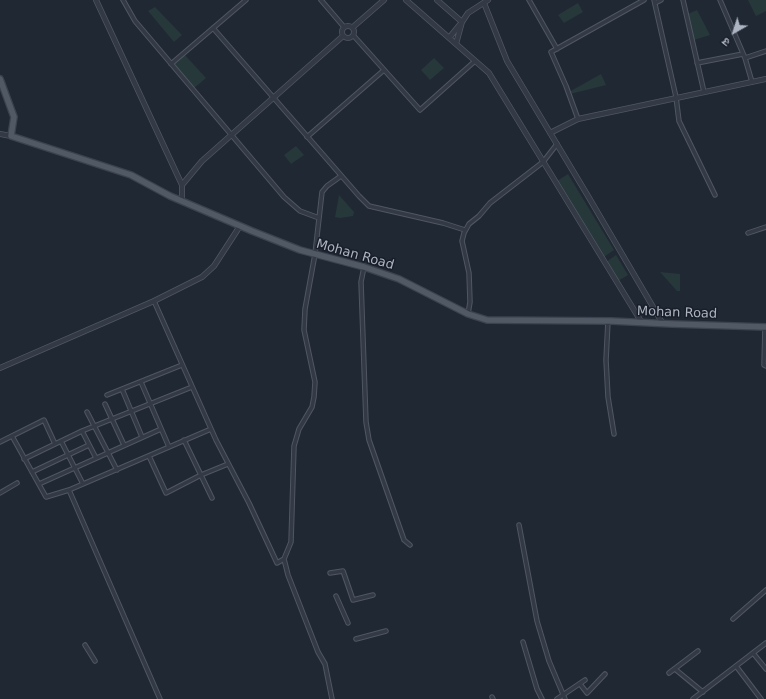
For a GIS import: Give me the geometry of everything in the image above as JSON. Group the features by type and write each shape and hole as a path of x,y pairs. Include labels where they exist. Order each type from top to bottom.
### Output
{"main road":[{"path":"0,79 14,117 11,136"},
{"name":"Mohan Road","path":"11,136 131,175 182,201 240,226 300,250 364,267 399,279 468,314 487,320 608,321 765,327"}],"street":[{"path":"96,0 182,185 182,201"},
{"path":"123,0 135,21 284,197 300,211 319,218"},
{"path":"171,64 246,0"},
{"path":"321,0 344,27"},
{"path":"353,28 384,0"},
{"path":"406,0 489,73 642,323"},
{"path":"437,0 462,22"},
{"path":"449,38 468,12 488,0"},
{"path":"529,0 557,49"},
{"path":"578,119 566,86 551,52 644,0"},
{"path":"661,0 655,2 680,121 715,195"},
{"path":"683,0 704,92"},
{"path":"720,0 744,56 752,82"},
{"path":"484,3 507,61 663,324"},
{"path":"456,44 462,22"},
{"path":"344,27 349,25 353,28"},
{"path":"343,36 342,30 344,27"},
{"path":"213,28 341,176 369,206 443,223 465,230"},
{"path":"353,28 353,35 420,110 475,61"},
{"path":"343,36 348,38 353,35"},
{"path":"182,185 202,161 343,36"},
{"path":"697,64 766,51"},
{"path":"307,136 384,70"},
{"path":"550,133 578,119 766,79"},
{"path":"0,134 11,136"},
{"path":"468,314 470,302 469,273 462,241 465,230 469,224 490,204 543,162 557,144"},
{"path":"332,699 325,664 318,652 288,575 284,559 291,542 294,446 299,429 312,407 314,397 315,382 304,330 305,309 315,254 322,192 327,186 341,176"},
{"path":"0,367 154,301 202,277 214,266 240,226"},
{"path":"748,233 766,227"},
{"path":"364,267 361,282 366,422 369,440 404,540 410,545"},
{"path":"154,301 211,429 277,562 284,559"},
{"path":"608,321 606,360 608,398 614,434"},
{"path":"765,327 764,365 766,366"},
{"path":"107,395 182,365"},
{"path":"141,382 169,447"},
{"path":"24,459 82,431 192,387"},
{"path":"122,389 142,437"},
{"path":"105,404 124,445"},
{"path":"87,412 117,470"},
{"path":"0,442 44,420 55,444"},
{"path":"39,484 161,428"},
{"path":"12,436 46,497 69,490 211,429"},
{"path":"82,431 96,458"},
{"path":"184,440 212,498"},
{"path":"62,441 83,484"},
{"path":"32,472 90,445"},
{"path":"149,456 166,493 201,475 228,464"},
{"path":"0,492 17,483"},
{"path":"69,490 160,699"},
{"path":"519,525 537,621 549,661 564,697"},
{"path":"330,573 343,571 353,600 373,595"},
{"path":"733,619 766,590"},
{"path":"336,596 348,623"},
{"path":"356,638 386,631"},
{"path":"524,642 537,690 542,699"},
{"path":"693,699 766,642"},
{"path":"85,645 95,661"},
{"path":"669,673 698,651"},
{"path":"753,653 766,669"},
{"path":"736,666 761,699"},
{"path":"675,669 703,692"},
{"path":"580,684 586,693 605,674"},
{"path":"557,699 564,697 585,680"}],"shaded area":[{"path":"748,0 766,0 766,11 756,16"},
{"path":"578,3 583,12 564,23 558,15"},
{"path":"155,7 182,35 174,42 148,11"},
{"path":"697,10 710,35 694,40 688,14"},
{"path":"184,54 206,78 193,89 172,65"},
{"path":"434,58 444,68 430,80 421,70"},
{"path":"601,74 606,85 570,94 569,92"},
{"path":"296,146 304,155 291,164 284,155"},
{"path":"568,174 614,250 604,257 557,181"},
{"path":"339,195 354,212 353,216 340,218 335,217"},
{"path":"616,255 628,275 618,281 606,262"},
{"path":"660,272 680,274 680,291 677,291"}]}
